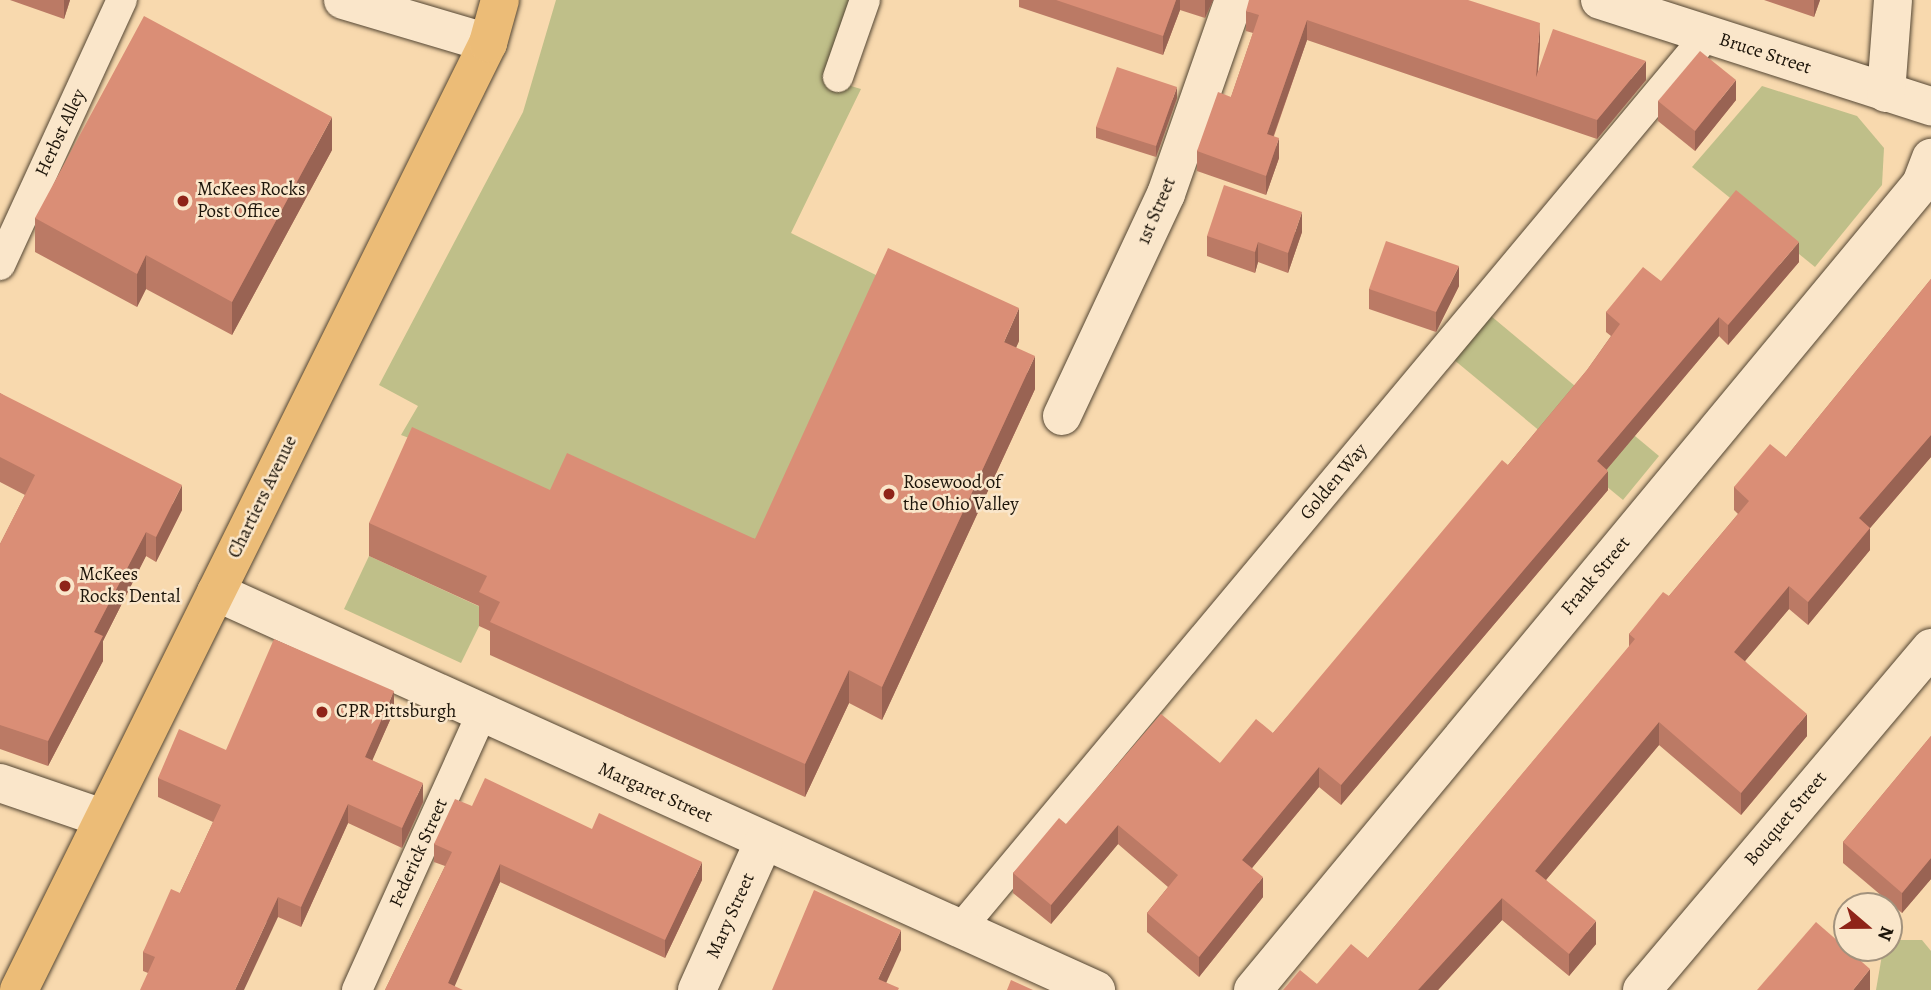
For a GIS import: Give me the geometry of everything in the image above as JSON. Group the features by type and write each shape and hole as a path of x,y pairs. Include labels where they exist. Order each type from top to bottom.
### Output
{"main road":[{"name":"Chartiers Avenue","path":"19,990 100,817 216,592 488,43 500,0"}],"street":[{"path":"343,0 488,43"},
{"name":"1st Street","path":"1062,415 1166,194 1234,0"},
{"name":"Bruce Street","path":"1600,0 1931,106"},
{"path":"1886,93 1893,0"},
{"name":"Frank Street","path":"1253,990 1921,184 1931,158"},
{"name":"Margaret Street","path":"216,592 481,716 1096,990"},
{"name":"Bouquet Street","path":"1642,990 1931,648"},
{"path":"0,783 100,817"},
{"name":"Mary Street","path":"697,990 764,841"}],"lane":[{"name":"Herbst Alley","path":"0,265 122,0"},
{"path":"838,77 865,0"},
{"name":"Golden Way","path":"960,929 1707,35"},
{"name":"Federick Street","path":"357,990 481,716"}],"green space":[{"path":"556,0 862,0 834,81 861,89 791,233 888,281 755,572 556,509 509,475 401,435 418,406 379,385 523,112"},
{"path":"1762,86 1857,116 1884,148 1882,185 1815,267 1692,167"},
{"path":"1491,316 1659,456 1623,500 1453,359"},
{"path":"369,556 487,610 461,663 344,609"},
{"path":"1903,940 1922,940 1931,951 1931,990 1876,990 1881,962 1903,962"}],"building":[{"path":"1056,0 1176,0 1163,36"},
{"path":"1249,0 1468,0 1540,23 1536,77 1553,29 1646,61 1597,120 1307,20 1267,134 1279,138 1266,176 1197,151 1218,92 1231,97 1259,15 1246,11"},
{"name":"McKees Rocks Post Office","path":"144,16 332,117 232,302 146,255 137,274 35,218"},
{"path":"1700,51 1736,80 1695,131 1658,101"},
{"path":"1117,67 1177,87 1156,146 1096,127"},
{"path":"1224,185 1302,212 1288,253 1258,242 1255,252 1207,236"},
{"path":"1736,190 1799,242 1728,325 1719,317 1597,461 1608,471 1341,785 1319,767 1242,860 1263,877 1199,957 1147,913 1178,875 1118,825 1051,905 1013,873 1059,818 1066,824 1161,714 1220,763 1256,719 1273,733 1502,460 1508,465 1587,370 1620,324 1606,312 1643,267 1661,281"},
{"path":"1386,241 1459,266 1436,312 1369,289"},
{"path":"888,248 1019,308 1004,342 1035,356 882,687 849,670 805,764 490,622 500,602 479,592 487,576 369,523 412,427 550,490 567,453 755,539"},
{"path":"1931,279 1931,435 1859,518 1870,528 1808,602 1789,586 1734,652 1807,714 1741,793 1659,722 1535,871 1596,921 1569,954 1502,898 1418,990 1283,990 1300,970 1317,984 1351,944 1368,958 1635,639 1629,634 1663,592 1669,596 1749,501 1734,487 1770,444 1786,457"},
{"path":"0,393 182,485 156,537 146,532 94,632 103,636 48,741 0,725 0,544 35,475 0,457"},
{"path":"274,639 394,691 365,757 423,783 402,828 348,804 301,907 278,897 235,990 140,990 155,957 143,952 171,889 180,893 221,805 158,778 179,729 226,750"},
{"path":"1931,736 1931,858 1903,892 1843,842"},
{"path":"485,778 592,829 599,813 702,862 665,940 500,864 448,983 463,990 385,990 452,852 434,844 455,799 472,806"},
{"path":"814,890 901,930 878,979 899,988 898,990 772,990"},
{"path":"1816,922 1833,937 1833,962 1862,962 1870,969 1853,990 1757,990"},
{"path":"1011,980 1033,990 1007,990"}],"place":[{"name":"McKees Rocks Post Office","path":"183,201"},
{"name":"Rosewood of the Ohio Valley","path":"889,494"},
{"name":"McKees Rocks Dental","path":"65,586"},
{"name":"CPR Pittsburgh","path":"322,712"}]}
